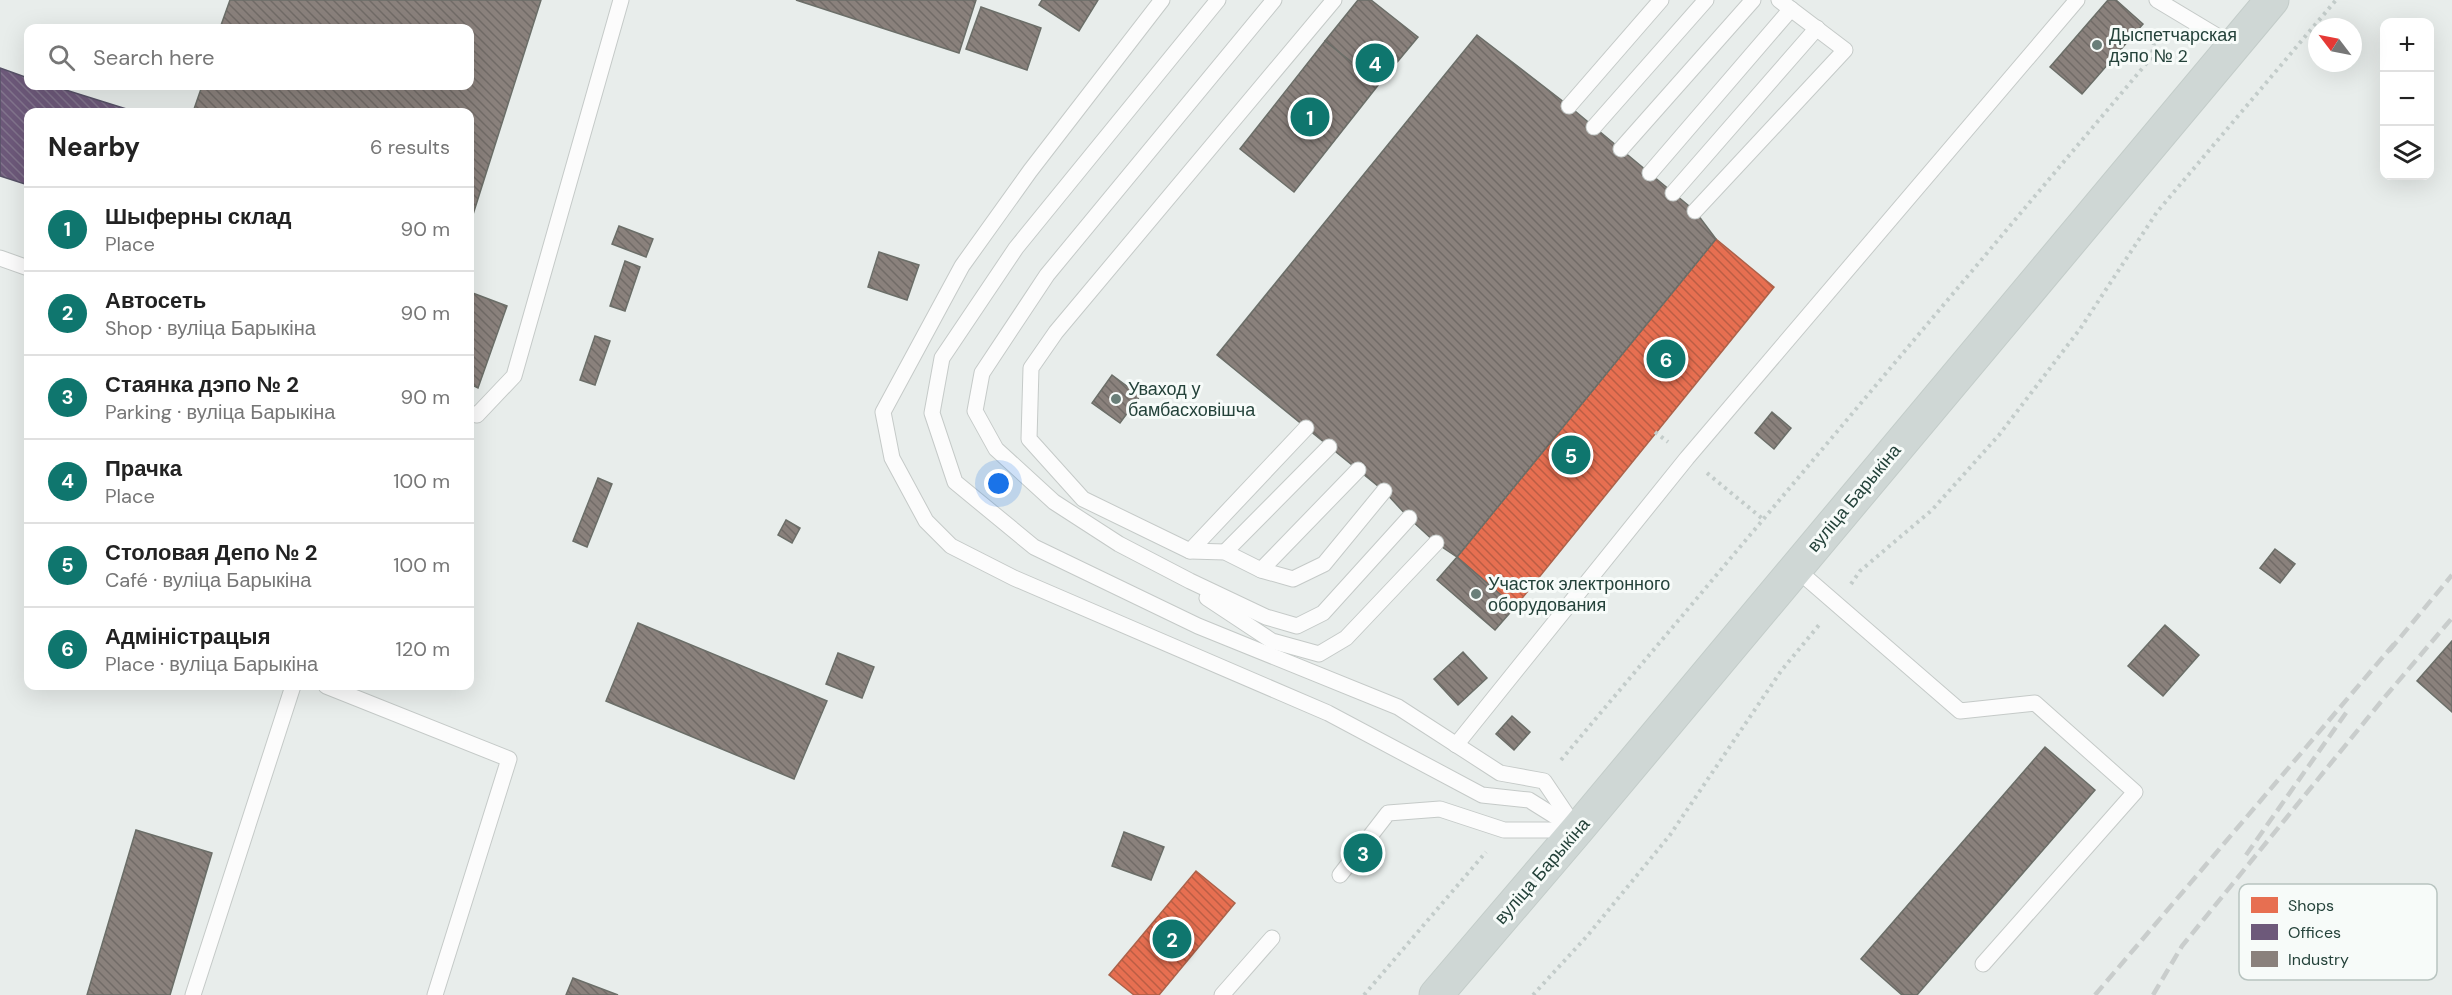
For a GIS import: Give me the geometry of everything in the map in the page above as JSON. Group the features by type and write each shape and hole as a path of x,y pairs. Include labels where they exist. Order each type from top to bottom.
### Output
{"main road":[{"name":"вуліца Барыкіна","path":"1436,995 1577,830 2272,0"}],"lane":[{"path":"474,414 477,415 514,376 621,0"},
{"path":"1162,0 1030,171 962,266 883,412 892,458 926,521 951,546 1014,578 1328,713 1482,795 1529,800 1577,830"},
{"path":"1218,0 1016,249 942,358 932,413 955,482 1034,547 1198,626 1398,707 1500,773 1544,781 1577,830"},
{"path":"1274,0 1047,275 982,373 975,411 996,449 1054,502 1119,544 1155,563 1266,617 1297,626 1323,613 1409,518"},
{"path":"1334,0 1056,332 1031,368 1029,439 1083,499 1190,551 1225,552 1261,570 1293,579 1324,564 1384,491"},
{"path":"1569,106 1661,0"},
{"path":"1594,127 1706,0"},
{"path":"1621,149 1753,0"},
{"path":"1456,745 1687,458 2077,0"},
{"path":"2163,2 2232,45"},
{"path":"1650,173 1785,4 1845,50 1695,211"},
{"path":"1673,193 1817,28"},
{"path":"0,258 24,267"},
{"path":"1190,551 1306,428"},
{"path":"1225,552 1329,447"},
{"path":"1261,570 1358,470"},
{"path":"1155,563 1272,641 1319,654 1346,638 1436,543"},
{"path":"1795,568 1960,711 2036,703 2134,792 1983,964"},
{"path":"193,995 292,690"},
{"path":"336,690 509,759 435,995"},
{"path":"1340,875 1388,813 1440,809 1504,830 1577,830"},
{"path":"1222,995 1272,938"}],"path":[{"path":"1533,995 1588,935 1670,835 1781,671 1837,604 1860,571 1932,510 1999,435 2080,329 2157,212 2336,0"},
{"path":"1544,781 2151,58 2163,2"},
{"path":"1364,995 1504,830"}],"building: Shops":[{"path":"1716,239 1774,287 1515,607 1457,557"},
{"path":"1196,871 1235,903 1159,995 1134,995 1109,975"}],"building: Offices":[{"path":"0,68 24,77 24,90 66,90 123,108 24,108 24,184 0,176"}],"building: Industry":[{"path":"230,0 541,0 474,211 474,108 194,108 201,90 474,90 474,24 221,24"},
{"path":"796,0 976,0 959,53"},
{"path":"1042,0 1098,0 1079,31 1039,5"},
{"path":"1358,0 1371,0 1418,37 1379,84 1325,41"},
{"name":"Дыспетчарская дэпо № 2","path":"2108,0 2116,0 2143,24 2082,94 2050,67"},
{"path":"981,7 1041,28 1027,70 966,49"},
{"path":"1477,35 1569,106 1695,211 1716,239 1457,557 1436,543 1384,491 1217,355"},
{"path":"1325,41 1379,84 1294,192 1240,149"},
{"path":"619,226 653,239 646,257 612,244"},
{"path":"879,252 919,265 907,300 868,287"},
{"path":"625,261 640,267 625,311 610,306"},
{"path":"474,294 507,306 478,388 474,386"},
{"path":"595,336 610,341 595,385 580,380"},
{"name":"Уваход у бамбасховішча","path":"1112,375 1140,396 1120,423 1092,403"},
{"path":"1772,412 1791,428 1774,449 1755,433"},
{"path":"598,478 612,484 587,547 573,541"},
{"path":"786,520 800,528 792,543 778,535"},
{"path":"2275,549 2295,564 2280,583 2260,568"},
{"name":"Участок электронного оборудования","path":"1457,557 1515,607 1495,630 1437,580"},
{"path":"638,623 827,701 794,779 606,701"},
{"path":"2165,625 2199,655 2163,696 2128,666"},
{"path":"2452,641 2452,712 2417,681"},
{"path":"1463,652 1487,678 1458,705 1434,679"},
{"path":"838,653 874,667 862,698 826,684"},
{"path":"1512,716 1530,732 1514,750 1496,734"},
{"path":"2045,747 2095,790 1917,995 1902,995 1861,959"},
{"path":"136,830 212,853 170,995 87,995"},
{"path":"1124,832 1164,847 1151,880 1112,866"},
{"path":"573,978 618,995 566,995"}],"railway":[{"path":"2389,651 2452,575"},
{"path":"2153,995 2182,946 2452,618"},
{"path":"2095,995 2394,644"},
{"path":"2246,855 2348,710"}],"place":[{"name":"Дыспетчарская дэпо № 2","path":"2097,45"},
{"name":"Прачка","path":"1375,63"},
{"name":"Шыферны склад","path":"1310,117"},
{"name":"Адміністрацыя","path":"1666,359"},
{"name":"Уваход у бамбасховішча","path":"1116,399"},
{"name":"Столовая Депо № 2","path":"1571,455"},
{"name":"Участок электронного оборудования","path":"1476,594"},
{"name":"Стаянка дэпо № 2","path":"1363,853"},
{"name":"Автосеть","path":"1172,939"}]}
